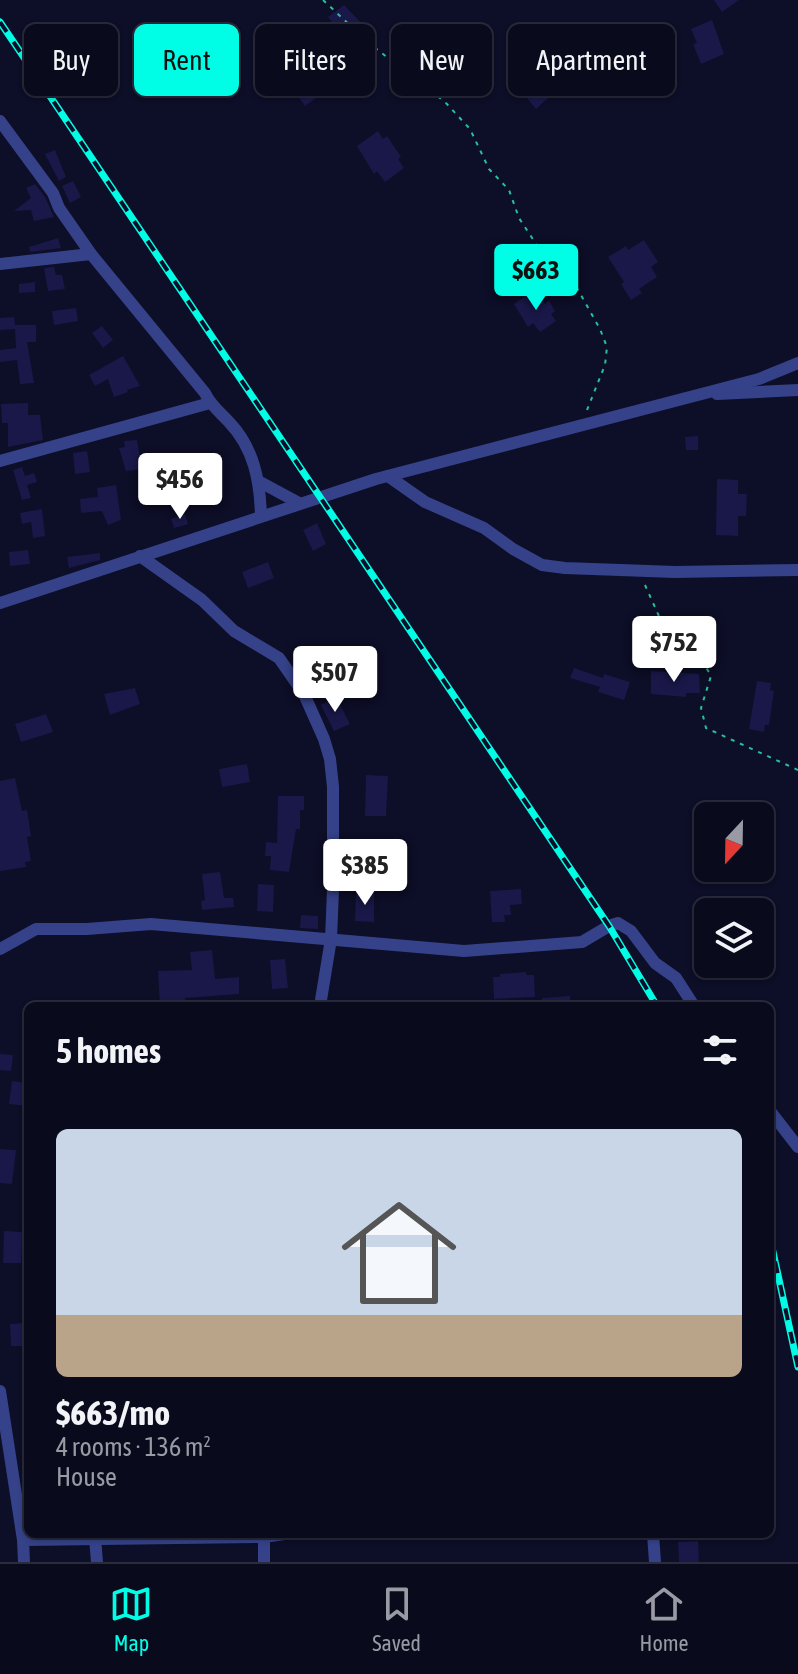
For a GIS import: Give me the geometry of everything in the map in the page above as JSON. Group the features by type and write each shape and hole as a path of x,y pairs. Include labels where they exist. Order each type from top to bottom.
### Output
{"street":[{"path":"0,121 53,193 59,208 91,254 210,403 241,437 260,482 261,516"},
{"path":"0,264 91,254"},
{"path":"0,603 388,476 759,379 798,363"},
{"path":"699,394 798,390"},
{"path":"0,461 210,403"},
{"path":"388,476 425,502 484,528 542,565 675,572 798,570"},
{"path":"260,482 299,503"},
{"path":"140,556 202,600 234,631 279,658 304,694 330,759 333,787 331,939 321,1002"},
{"path":"0,949 36,929 151,924 464,951 574,944 618,923 631,931 655,963 676,978 691,1002"},
{"path":"774,1116 798,1147"},
{"path":"0,1391 24,1562"},
{"path":"23,1540 95,1538 97,1562"},
{"path":"264,1538 264,1562"},
{"path":"653,1538 655,1562"}],"path":[{"path":"323,0 370,44 445,102 470,129 489,169 509,190 519,218 538,247 568,272 607,347 605,365 580,425"},
{"path":"630,570 646,586 675,652 679,657 698,659 706,665 711,676 701,708 706,728 798,770"}],"building":[{"path":"714,0 739,0 722,12"},
{"path":"344,5 362,24 334,24 328,17"},
{"path":"712,20 724,54 701,64 691,29"},
{"path":"298,96 315,96 316,98 305,106"},
{"path":"525,96 550,96 536,109"},
{"path":"378,131 383,139 387,136 401,157 398,159 404,168 385,182 377,171 374,174 357,146"},
{"path":"55,150 66,177 59,181 45,154"},
{"path":"73,181 81,197 70,203 62,186"},
{"path":"35,184 54,217 34,221 31,210 14,211 31,198 26,188"},
{"path":"58,238 61,248 30,252 29,247"},
{"path":"644,240 658,262 651,267 657,277 639,289 642,293 631,300 608,257"},
{"path":"54,267 56,275 62,275 65,289 48,291 44,268"},
{"path":"35,282 35,292 19,293 19,284"},
{"path":"531,292 535,298 539,295 545,304 549,301 555,311 551,314 556,321 540,332 533,323 528,327 514,304"},
{"path":"76,308 78,321 54,325 52,311"},
{"path":"14,317 15,325 36,325 36,342 27,342 34,383 20,384 17,360 0,362 0,350 16,348 15,329 0,330 0,318"},
{"path":"102,326 113,340 103,348 92,333"},
{"path":"123,356 140,386 114,397 108,379 95,386 89,375"},
{"path":"28,403 28,415 40,415 43,440 8,447 8,423 2,423 1,404"},
{"path":"698,436 698,450 686,450 685,437"},
{"path":"137,440 142,469 126,471 119,448 125,447 124,441"},
{"path":"87,451 90,472 75,474 73,453"},
{"path":"176,461 184,479 166,487 158,469"},
{"path":"22,467 25,476 34,473 37,482 27,485 31,498 22,500 13,470"},
{"path":"717,479 738,480 738,494 747,494 746,516 738,516 738,536 716,535"},
{"path":"116,485 121,520 108,525 102,511 81,513 80,499 98,497 97,488"},
{"path":"42,509 45,536 33,538 31,522 22,524 20,513"},
{"path":"185,514 188,524 174,528 171,519"},
{"path":"317,523 326,544 313,551 303,530"},
{"path":"28,550 30,564 10,566 9,552"},
{"path":"100,553 100,560 69,568 67,557"},
{"path":"268,562 274,578 248,588 242,572"},
{"path":"574,668 603,678 604,674 630,682 624,700 598,692 600,687 570,678"},
{"path":"651,671 699,674 700,693 686,693 686,697 651,694"},
{"path":"757,681 771,683 770,690 774,691 769,725 765,725 764,732 749,729"},
{"path":"135,688 140,704 110,715 104,694"},
{"path":"336,697 350,724 334,731 321,705"},
{"path":"46,714 53,732 21,742 15,724"},
{"path":"247,764 250,782 222,787 219,769"},
{"path":"366,775 388,776 386,816 365,816"},
{"path":"15,778 22,811 27,810 31,861 25,862 26,867 0,871 0,781"},
{"path":"278,796 304,796 304,810 300,810 300,829 296,829 289,872 270,870 271,856 265,856 266,842 277,843"},
{"path":"220,872 224,898 233,898 234,907 202,910 201,901 205,900 202,874"},
{"path":"258,884 274,885 273,912 257,911"},
{"path":"521,889 522,904 510,905 511,915 504,915 505,922 492,922 490,891"},
{"path":"356,893 374,893 374,922 355,921"},
{"path":"301,915 318,916 318,929 300,928"},
{"path":"212,950 215,979 239,977 239,994 185,998 186,1002 160,1002 158,971 192,970 190,952"},
{"path":"285,959 288,988 272,989 270,960"},
{"path":"526,972 526,975 534,975 535,997 494,999 493,977"},
{"path":"570,996 571,1002 542,1002 542,998"},
{"path":"0,1054 13,1055 11,1071 0,1070"},
{"path":"12,1081 24,1082 24,1106 9,1104"},
{"path":"0,1149 16,1150 12,1184 0,1183"},
{"path":"4,1231 22,1232 21,1263 3,1263"},
{"path":"24,1323 24,1346 11,1346 10,1324"},
{"path":"698,1541 699,1562 679,1562 678,1542"}],"railway":[{"path":"0,22 609,926 655,1002"},
{"path":"774,1256 798,1367"}]}
